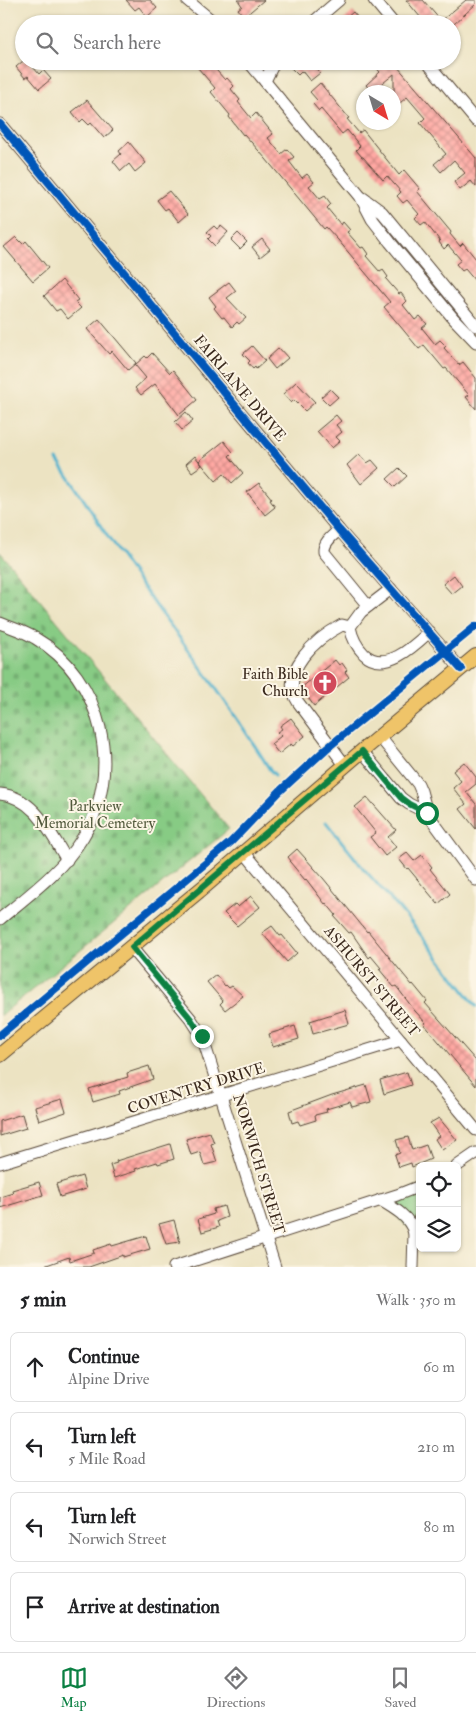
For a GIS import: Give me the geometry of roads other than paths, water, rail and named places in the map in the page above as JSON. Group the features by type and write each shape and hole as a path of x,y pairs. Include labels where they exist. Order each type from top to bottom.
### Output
{"main road":[{"path":"0,1055 132,947 379,736 476,656"}],"street":[{"path":"187,0 205,15"},
{"path":"201,0 209,15"},
{"path":"322,15 339,0"},
{"path":"374,0 386,15"},
{"path":"257,70 264,81 360,196 372,219 390,242 453,318 476,342"},
{"path":"264,81 270,70"},
{"path":"434,70 476,121"},
{"name":"FAIRLANE DRIVE","path":"0,124 339,530 461,669"},
{"path":"360,196 382,212 476,326"},
{"path":"339,530 323,547 324,552 368,606"},
{"path":"391,589 368,606 353,620 350,627 352,637 368,658 376,661 392,659 414,645 429,632"},
{"path":"0,623 36,638 58,655 76,675 100,722 105,752 104,777 99,803 84,836 66,860 0,919"},
{"path":"345,765 293,695 292,686 296,667 318,641 342,625 350,627"},
{"path":"379,736 418,784 427,813 476,880"},
{"path":"362,751 401,798 427,813"},
{"path":"0,794 24,801 38,814 66,860"},
{"name":"ASHURST STREET","path":"244,852 476,1130"},
{"name":"NORWICH STREET","path":"132,947 197,1026 207,1049 222,1095 275,1267"},
{"name":"COVENTRY DRIVE","path":"0,1163 401,1040"},
{"path":"461,1163 476,1153"},
{"path":"174,1267 416,1187"},
{"path":"380,1200 394,1207 412,1224 414,1233 413,1267"},
{"path":"414,1233 416,1228"}],"waterway":[{"path":"57,460 121,557 220,694 275,775"},
{"path":"326,822 363,868 410,921 476,1006"}],"place":[{"name":"Faith Bible Church","path":"325,683"}],"park label":[{"name":"Parkview Memorial Cemetery","path":"95,814"}]}
